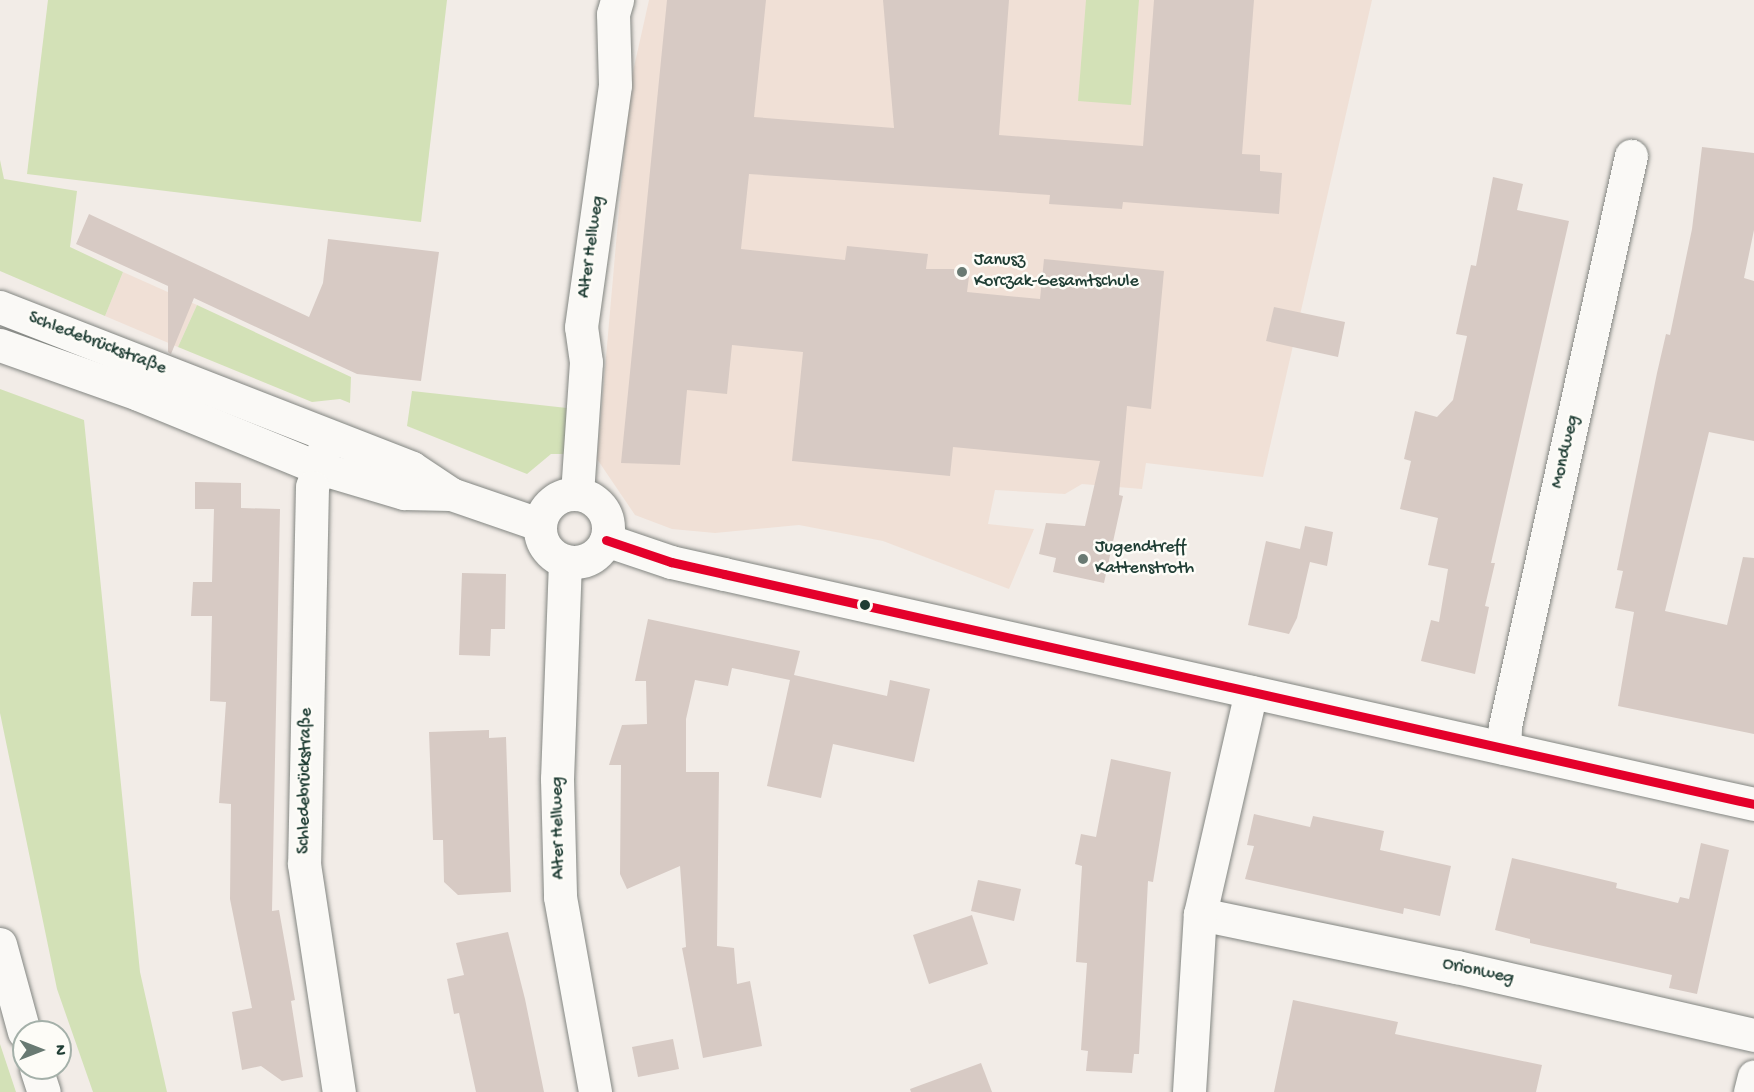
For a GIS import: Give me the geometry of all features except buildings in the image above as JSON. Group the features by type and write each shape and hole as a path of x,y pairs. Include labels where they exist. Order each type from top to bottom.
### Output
{"street":[{"name":"Alter Hellweg","path":"577,494 586,362 581,327 615,85 613,14 617,0"},
{"name":"Mondweg","path":"1504,748 1505,726 1631,156"},
{"name":"Schledebrückstraße","path":"0,307 412,468 451,494 538,524"},
{"name":"Schledebrückstraße","path":"0,345 138,394 316,467 404,493 451,494"},
{"name":"Schledebrückstraße","path":"328,437 316,467 312,487 304,864 339,1092"},
{"path":"577,494 588,496 602,510 607,519 606,540 601,548 585,560 566,561 543,543 538,524 548,505 557,498 577,494"},
{"path":"606,540 692,567 1754,804"},
{"name":"Alter Hellweg","path":"566,561 557,779 560,897 595,1092"},
{"path":"1189,1092 1200,914 1251,692"},
{"name":"Orionweg","path":"1200,914 1468,969 1754,1035"},
{"path":"0,944 21,1020"},
{"path":"1750,1092 1754,1076"}],"shaded area":[{"name":"Janusz Korczak-Gesamtschule","path":"649,0 1372,0 1263,477 1146,463 1142,489 1082,484 1065,494 995,490 988,524 1034,529 1009,589 883,541 799,525 715,533 672,529 635,515 597,459 630,85"},
{"path":"123,272 197,305 178,347 105,316"}],"green space":[{"path":"48,0 447,0 421,222 27,174"},
{"path":"1086,0 1139,0 1131,105 1078,101"},
{"path":"0,160 4,179 77,191 70,247 123,272 105,316 0,271"},
{"path":"197,305 351,377 350,403 340,399 312,402 178,347"},
{"path":"0,389 84,420 140,972 167,1092 93,1092 72,1032 72,1020 68,1020 57,989 0,713"},
{"path":"412,391 567,408 564,454 551,454 527,474 407,426"},
{"path":"0,1044 16,1092 0,1092"}],"transit line":[{"path":"606,540 671,562 1754,804"}],"place":[{"name":"Janusz Korczak-Gesamtschule","path":"962,272"},
{"name":"Jugendtreff Kattenstroth","path":"1083,559"}]}
